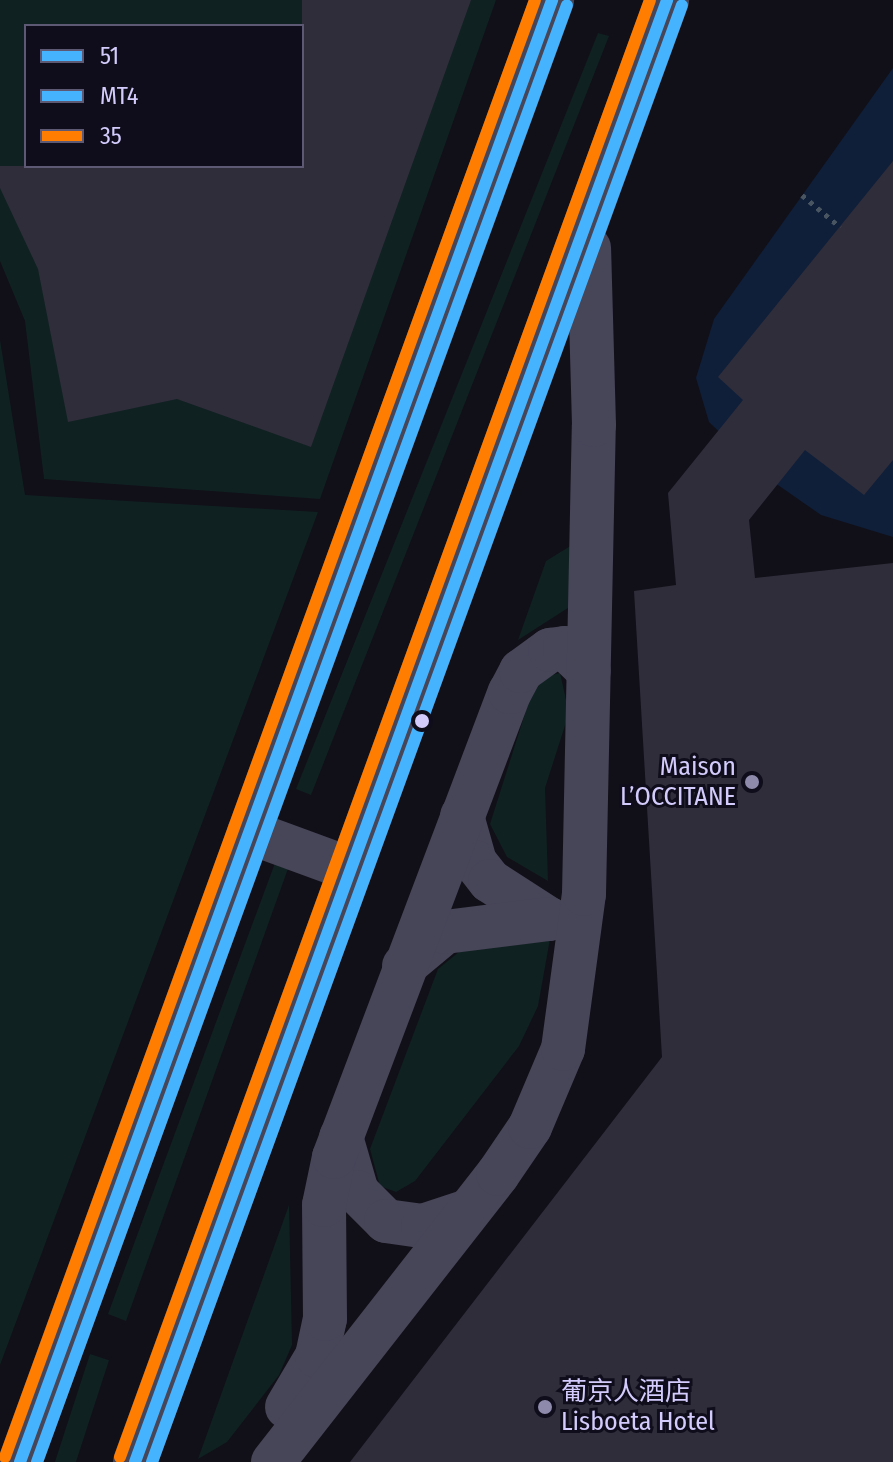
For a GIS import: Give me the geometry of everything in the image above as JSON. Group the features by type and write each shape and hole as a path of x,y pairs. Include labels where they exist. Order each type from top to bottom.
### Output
{"street":[{"path":"20,1462 552,0"},
{"path":"135,1462 667,0"},
{"path":"266,1462 468,1211 530,1127 563,1049 581,942 594,425 587,274 595,198"},
{"path":"266,1462 317,1356 326,1294 324,1205 341,1137 404,966 521,671 565,648 589,671"},
{"path":"404,966 445,932 549,919 490,881 475,862 462,816"},
{"path":"249,832 350,869"},
{"path":"341,1137 357,1192 386,1221 423,1226 468,1211"}],"path":[{"path":"802,195 840,227"}],"shaded area":[{"path":"0,0 496,0 320,499 44,479 25,321 0,261"},
{"path":"598,33 609,36 311,795 296,789"},
{"path":"0,340 25,495 318,512 0,1365"},
{"path":"577,542 571,606 518,640 546,561"},
{"path":"560,673 569,713 545,788 548,881 507,857 490,824 529,701 544,677"},
{"path":"275,863 290,863 126,1321 108,1314"},
{"path":"550,939 538,1006 519,1046 415,1181 396,1192 380,1186 370,1149 438,969 470,943"},
{"path":"289,1205 292,1345 279,1375 227,1442 198,1459"},
{"path":"90,1354 109,1360 76,1462 55,1462"}],"water":[{"path":"893,68 893,537 821,515 765,476 709,422 696,378 714,319"}],"building":[{"path":"302,0 471,0 311,447 177,399 68,422 38,269 0,188 0,166 304,168"},
{"path":"893,161 893,460 864,495 805,450 749,520 755,578 893,563 893,1462 350,1462 662,1057 634,591 676,585 668,493 743,400 718,377"}],"transit line":[{"name":"35","path":"5,1457 535,0"},
{"name":"51","path":"20,1462 552,0"},
{"name":"35","path":"120,1457 650,0"},
{"name":"51","path":"135,1462 667,0"},
{"name":"MT4","path":"37,1462 567,5"},
{"name":"MT4","path":"152,1462 682,5"}],"place":[{"name":"Maison L’OCCITANE","path":"752,782"},
{"name":"葡京人酒店 Lisboeta Hotel","path":"545,1407"}]}
